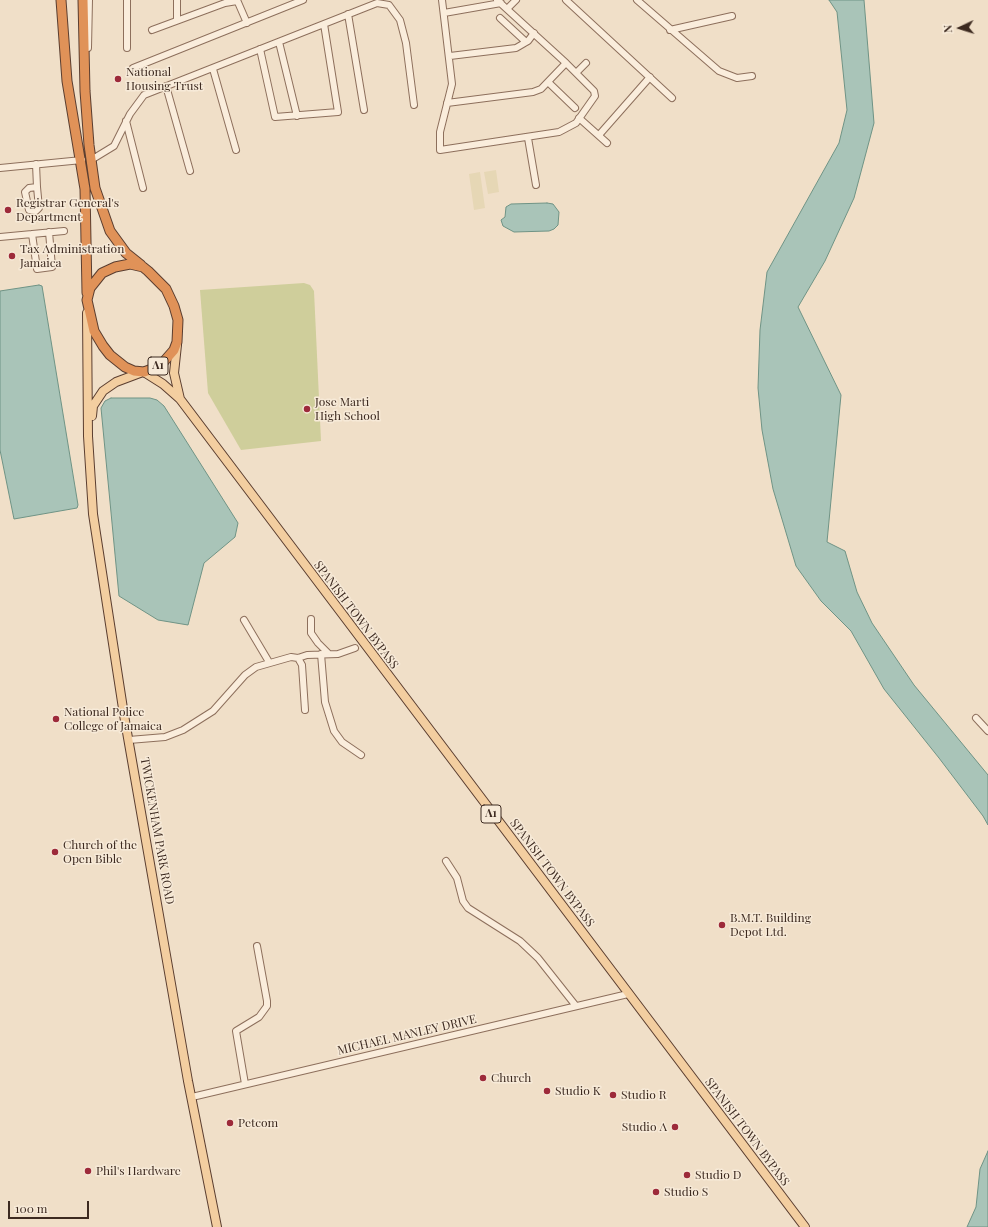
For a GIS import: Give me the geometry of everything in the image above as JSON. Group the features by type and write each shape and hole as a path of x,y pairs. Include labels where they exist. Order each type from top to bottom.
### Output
{"highway":[{"name":"A1","path":"61,0 67,80 86,160 105,221 116,241 155,277 171,299 178,320 177,342 174,350 165,361 153,369 142,373 117,362 103,346 94,331 87,298 85,189 86,160 83,0"},
{"path":"87,298 95,281 108,269 130,264 143,267"}],"main road":[{"path":"87,298 88,436"},
{"name":"SPANISH TOWN BYPASS","path":"177,342 174,373 180,399"},
{"path":"88,436 93,406 97,397 116,382 142,373"},
{"name":"SPANISH TOWN BYPASS","path":"142,373 163,384 180,399 805,1227"},
{"name":"TWICKENHAM PARK ROAD","path":"88,436 93,514 129,740 216,1227"}],"street":[{"path":"84,62 88,47 89,0"},
{"path":"127,0 127,48"},
{"path":"177,0 178,20"},
{"path":"133,68 303,0"},
{"path":"442,0 450,56 452,84 440,132 440,150 528,138 559,132 576,123 591,103 595,94 576,73 499,2 444,13"},
{"path":"507,9 516,0"},
{"path":"566,0 672,98"},
{"path":"637,0 719,71 737,78 752,76"},
{"path":"152,30 225,1 237,1 247,23"},
{"path":"0,168 86,160 114,146 126,121 144,95 213,69 377,2 389,5 400,20 406,43 414,105"},
{"path":"348,14 364,110"},
{"path":"670,30 732,16"},
{"path":"500,18 526,42"},
{"path":"260,49 275,117 336,112 339,109 324,24"},
{"path":"450,56 516,48 526,42 534,33"},
{"path":"279,42 297,116"},
{"path":"576,73 586,62"},
{"path":"447,103 533,92 541,89 566,63"},
{"path":"213,69 236,150"},
{"path":"599,135 650,77"},
{"path":"548,82 575,108"},
{"path":"166,86 190,171"},
{"path":"579,118 607,142"},
{"path":"126,121 143,188"},
{"path":"528,138 536,185"},
{"path":"36,164 37,187"},
{"path":"0,237 64,231"},
{"path":"32,234 37,269 52,267 49,232"},
{"path":"311,619 311,632 318,643 329,654"},
{"path":"244,620 269,662"},
{"path":"129,740 165,738 183,730 213,711 245,675 256,667 269,662 293,657 298,658 307,655 338,654 354,648"},
{"path":"321,654 325,702 334,731 342,742 361,755"},
{"path":"298,658 302,665 305,710"},
{"path":"976,718 988,731"},
{"path":"446,861 457,878 463,900 468,908 520,941 538,958 576,1006"},
{"path":"245,1084 236,1031 259,1017 267,1006 257,946"},
{"name":"MICHAEL MANLEY DRIVE","path":"192,1098 245,1084 544,1015 628,994"}],"shaded area":[{"path":"829,0 864,0 874,123 854,198 825,261 798,307 841,395 827,542 845,551 857,592 872,623 914,685 988,775 988,825 983,816 939,758 884,689 851,631 821,601 796,566 773,489 762,430 758,388 760,330 767,272 839,143 847,110 837,12"},
{"path":"496,170 499,192 488,194 484,172"},
{"path":"480,172 485,208 474,210 469,174"},
{"path":"511,204 553,204 559,212 558,225 554,229 549,231 514,232 503,226 501,220 505,217 506,207"},
{"path":"304,283 310,285 314,291 321,441 241,450 208,393 200,290"},
{"path":"39,285 42,286 78,505 77,508 14,519 0,450 0,291"},
{"path":"111,398 150,398 157,400 164,406 238,523 235,537 204,563 188,625 158,620 119,596 101,408 105,401"},
{"path":"988,1151 988,1227 967,1227 976,1207 980,1169"}],"place":[{"name":"National Housing Trust","path":"118,79"},
{"name":"Registrar General's Department","path":"8,210"},
{"name":"Tax Administration Jamaica","path":"12,256"},
{"name":"Jose Marti High School","path":"307,409"},
{"name":"National Police College of Jamaica","path":"56,719"},
{"name":"Church of the Open Bible","path":"55,852"},
{"name":"B.M.T. Building Depot Ltd.","path":"722,925"},
{"name":"Church","path":"483,1078"},
{"name":"Studio K","path":"547,1091"},
{"name":"Studio R","path":"613,1095"},
{"name":"Petcom","path":"230,1123"},
{"name":"Studio A","path":"675,1127"},
{"name":"Phil's Hardware","path":"88,1171"},
{"name":"Studio D","path":"687,1175"},
{"name":"Studio S","path":"656,1192"}]}
